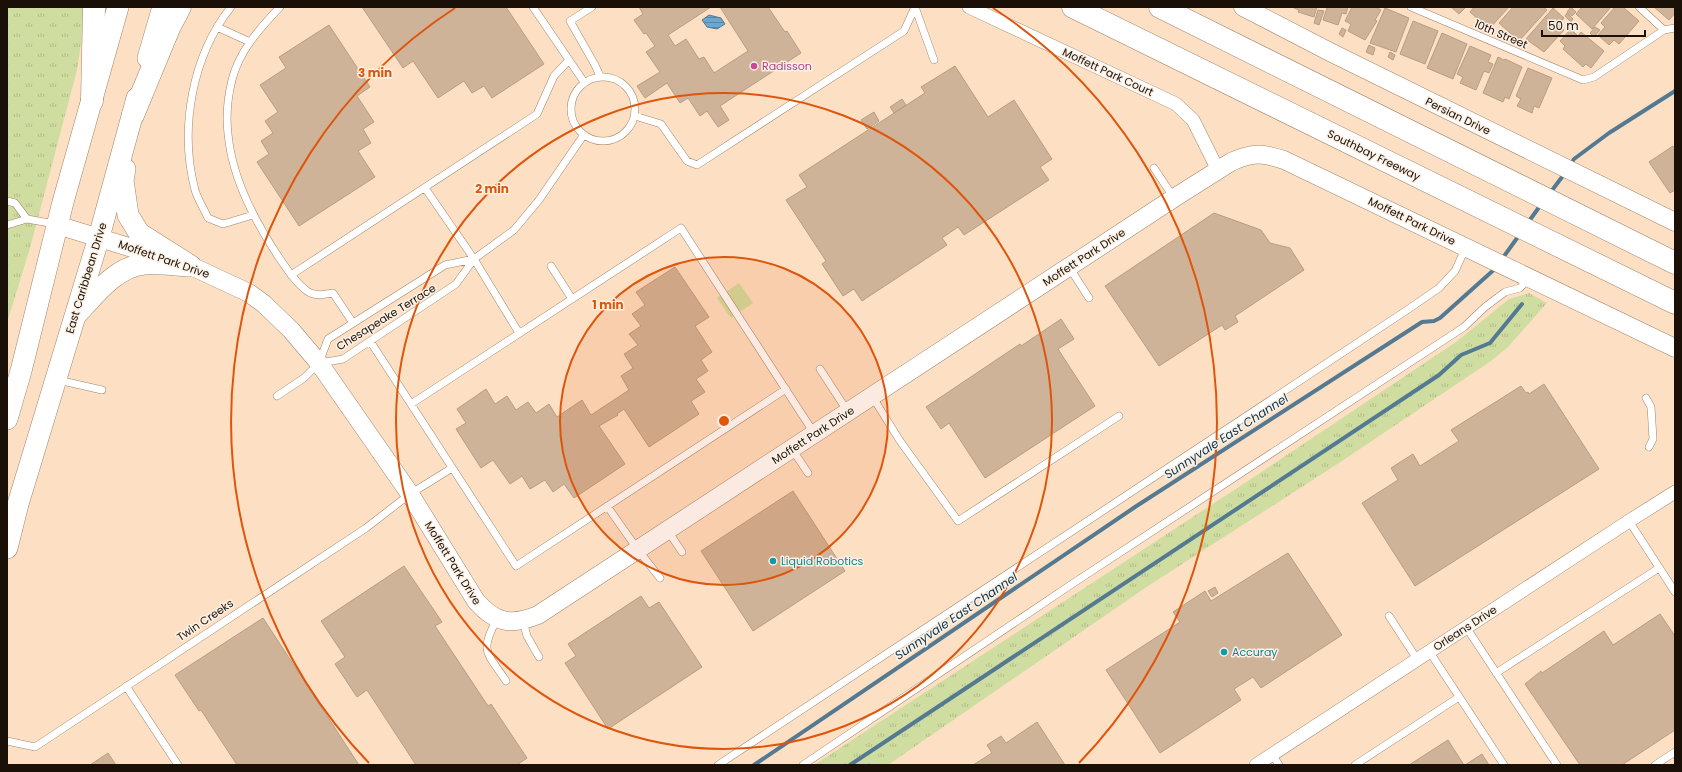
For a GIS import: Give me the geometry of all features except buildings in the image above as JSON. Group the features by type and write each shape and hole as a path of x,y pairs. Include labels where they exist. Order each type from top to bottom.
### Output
{"highway":[{"path":"92,101 94,7"},
{"path":"133,115 169,28 180,7"},
{"path":"1058,7 1112,27"},
{"name":"Southbay Freeway","path":"1073,7 1675,303"},
{"path":"1160,7 1675,263"},
{"path":"1176,7 1204,29"}],"main road":[{"path":"7,419 21,371 57,225 118,7"},
{"name":"East Caribbean Drive","path":"7,548 18,504 99,237 162,7"},
{"path":"133,115 123,180 128,215 139,233 191,266"},
{"path":"74,317 116,275 129,268 143,264 191,266"}],"street":[{"name":"Moffett Park Court","path":"969,7 1176,104 1193,120 1218,170"},
{"name":"Persian Drive","path":"1243,7 1332,54 1675,222"},
{"name":"Moffett Park Drive","path":"57,225 191,266 243,290 264,304 291,330 319,363 410,494 476,601 485,612 497,619 512,622 523,621 538,615 1174,198 1240,157 1255,154 1269,155 1284,160 1675,348"},
{"name":"Orleans Drive","path":"1256,765 1275,760 1417,659 1675,492"}],"lane":[{"path":"231,7 206,46 191,98 188,140 196,191 208,218 223,224 253,215"},
{"path":"280,7 261,26 244,50 232,79 228,107 228,134 237,176 253,215 291,275 308,292 317,295 334,293 353,324"},
{"path":"533,7 584,82"},
{"path":"592,7 570,21 600,76"},
{"path":"635,116 661,124 687,161 697,166 904,31 915,7"},
{"path":"915,7 934,60"},
{"name":"10th Street","path":"1411,7 1583,80 1594,77 1664,30"},
{"path":"1639,7 1664,30 1675,28"},
{"path":"217,27 250,42"},
{"path":"291,275 537,114 554,76 569,60"},
{"path":"600,76 610,77 619,81 627,88 632,96 635,106 635,116 631,126 614,140 599,141 584,136 574,124 570,109 572,98 576,89 584,82 600,76"},
{"name":"Chesapeake Terrace","path":"319,363 343,359 456,284 474,259 514,230 539,200 584,136"},
{"path":"1154,168 1174,198"},
{"path":"425,188 474,259 519,333"},
{"path":"7,201 15,203 27,219"},
{"path":"7,225 27,219 57,225"},
{"path":"411,404 680,228 814,434"},
{"path":"718,765 1407,310 1439,288 1472,250"},
{"name":"Chesapeake Terrace","path":"319,363 328,339 445,265 474,259"},
{"path":"552,266 572,299"},
{"path":"1069,267 1089,298"},
{"path":"803,765 1072,584 1464,327 1485,307 1505,292 1520,288 1526,276"},
{"path":"370,341 516,566 786,389"},
{"path":"277,396 304,378 319,363"},
{"path":"820,369 848,412"},
{"path":"56,380 102,390"},
{"path":"872,396 900,441 958,520 1119,416"},
{"path":"1646,398 1651,407 1652,413 1653,439 1649,447"},
{"path":"792,449 808,473"},
{"name":"Twin Creeks","path":"7,741 35,747 359,532 410,494 452,468"},
{"path":"607,506 660,578"},
{"path":"1628,521 1675,592"},
{"path":"668,530 682,552"},
{"path":"1496,673 1659,568"},
{"path":"1389,616 1417,659"},
{"path":"497,619 487,637 486,650 506,681"},
{"path":"523,621 527,636 539,657"},
{"path":"1466,627 1557,765"},
{"path":"1429,651 1504,765"},
{"path":"126,686 178,765"},
{"path":"1355,765 1459,697"},
{"path":"1655,765 1675,752"}],"green space":[{"path":"7,7 85,7 86,12 77,70 30,248 7,323"},
{"path":"739,283 753,303 731,318 717,298"},
{"path":"1529,293 1547,303 1508,347 1491,361 1339,463 1148,586 888,765 814,765 1260,473 1456,342 1509,299"}],"water":[{"path":"709,15 721,18 725,24 717,29 707,27 702,20"}],"waterway":[{"name":"Sunnyvale East Channel","path":"1570,165 1574,159 1609,133 1675,91"},
{"name":"Sunnyvale East Channel","path":"1550,193 1565,173"},
{"name":"Sunnyvale East Channel","path":"1527,224 1542,203"},
{"name":"Sunnyvale East Channel","path":"1502,259 1520,234"},
{"name":"Sunnyvale East Channel","path":"754,765 1135,507 1422,322 1434,321 1440,318 1497,267"},
{"path":"850,765 1439,375 1461,355 1490,343 1522,304"}],"place":[{"name":"Radisson","path":"754,66"},
{"name":"Liquid Robotics","path":"773,561"},
{"name":"Accuray","path":"1224,652"}]}
